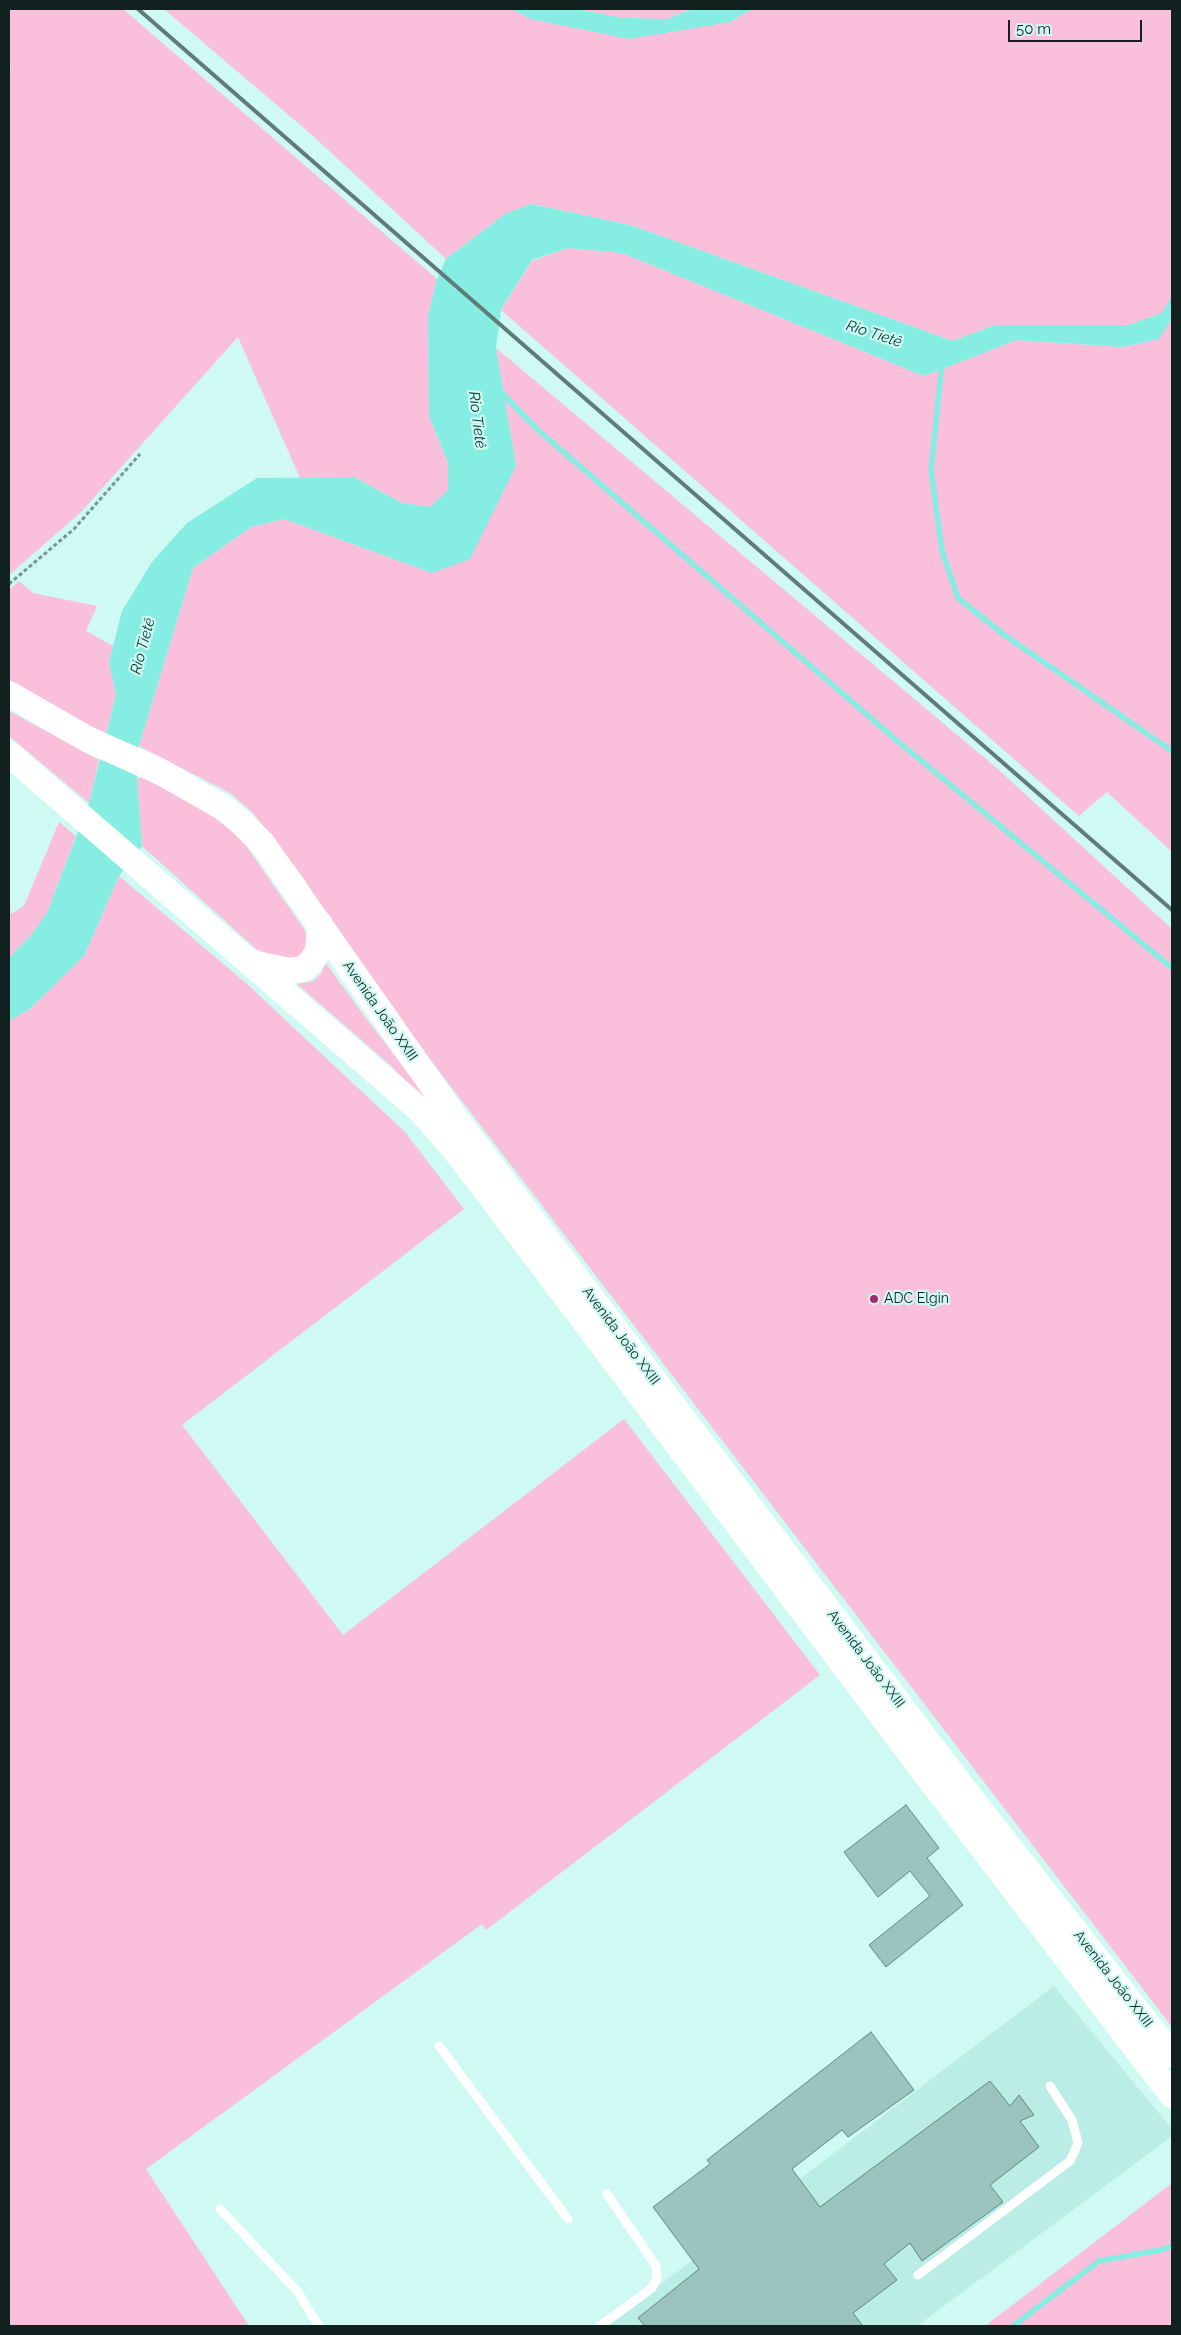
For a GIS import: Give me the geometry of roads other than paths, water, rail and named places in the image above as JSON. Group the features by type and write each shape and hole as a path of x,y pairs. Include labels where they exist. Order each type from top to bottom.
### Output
{"main road":[{"name":"Avenida João XXIII","path":"9,694 89,740 161,772 224,808 242,822 262,843 462,1127 966,1792 1172,2055"},
{"name":"Avenida João XXIII","path":"9,754 74,813 141,867 247,961 384,1077 420,1110 455,1150 1172,2095"},
{"path":"247,961 289,971 302,969 312,962 318,951 320,924"}],"lane":[{"path":"439,2046 568,2219"},
{"path":"918,2275 1070,2162 1078,2143 1072,2120 1050,2086"},
{"path":"600,2326 652,2288 657,2278 656,2266 607,2194"},
{"path":"220,2209 297,2291 319,2326"}],"water":[{"path":"511,9 576,9 623,18 666,19 693,9 752,9 730,22 629,39 531,19"},
{"name":"Rio Tietê","path":"531,204 630,225 953,341 995,325 1128,325 1162,313 1172,295 1172,318 1159,339 1123,347 1017,340 924,376 622,253 568,248 532,260 501,310 496,348 516,466 470,559 432,573 284,519 251,527 193,568 139,746 137,779 142,846 119,876 84,956 31,1008 9,1021 9,958 31,935 47,913 89,803 116,695 109,662 122,611 152,562 187,523 257,478 354,477 402,503 430,507 448,490 448,463 429,416 428,316 437,279 446,259 505,214"}],"waterway":[{"path":"942,363 931,470 942,551 958,598 1003,634 1172,751"},
{"path":"499,390 538,430 895,739 1172,968"},
{"path":"1013,2326 1099,2261 1161,2250 1172,2246"}],"railway":[{"path":"138,9 1172,910"}],"place":[{"name":"ADC Elgin","path":"874,1299"}]}
